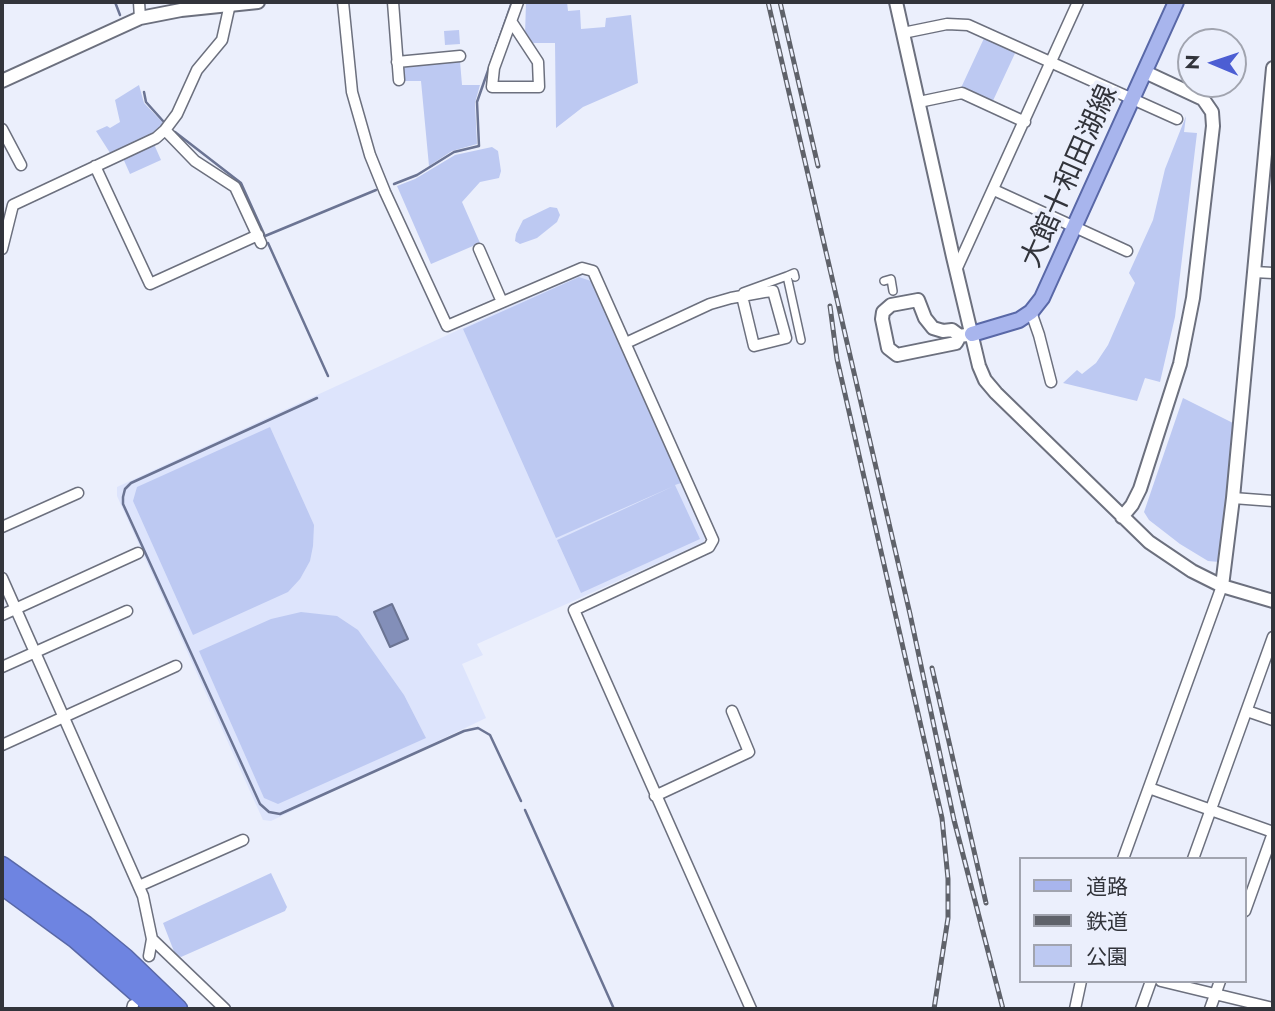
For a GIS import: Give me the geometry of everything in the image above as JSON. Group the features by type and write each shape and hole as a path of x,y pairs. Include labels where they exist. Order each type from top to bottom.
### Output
{"highway":[{"path":"2,866 95,933 178,1009"},
{"path":"2,885 76,939 156,1009"}],"main road":[{"name":"大館十和田湖線","path":"966,335 1011,323 1031,312 1047,289 1176,2"}],"street":[{"path":"139,2 140,18"},
{"path":"2,81 140,18 172,11 258,2"},
{"path":"343,2 352,92 370,155 384,192 447,326 582,268 593,271 713,540 709,547 574,610 751,1009"},
{"path":"393,2 398,80"},
{"path":"510,22 538,62 539,87 492,87 494,68 510,22 518,2"},
{"path":"896,2 957,268 966,335 990,387 1149,542 1222,586 1273,601"},
{"path":"957,268 1079,2"},
{"path":"2,249 13,205 156,138 165,130 177,114 197,70 222,40 230,4"},
{"path":"903,33 960,23 994,35 1177,119"},
{"path":"397,62 460,57"},
{"path":"1124,857 1222,586 1233,498 1273,68"},
{"path":"1122,517 1140,489 1181,364 1193,299 1213,126 1213,111 1203,99 1145,72"},
{"path":"919,102 962,93 1025,122"},
{"path":"2,129 21,165"},
{"path":"95,166 150,284 259,239 235,187 195,160 165,130"},
{"path":"994,190 1127,251"},
{"path":"479,249 502,302"},
{"path":"1254,272 1273,274"},
{"path":"626,343 710,304 791,277 801,340"},
{"path":"884,281 891,279 893,290"},
{"path":"773,291 786,338 754,346 743,294 773,291"},
{"path":"918,300 925,318 933,328 966,335 956,343 897,355 888,348 883,312 891,305 918,300"},
{"path":"1031,312 1051,382"},
{"path":"2,527 78,493"},
{"path":"1233,498 1273,501"},
{"path":"2,615 138,553"},
{"path":"2,579 139,886 151,923 149,956"},
{"path":"2,667 127,611"},
{"path":"1194,857 1273,637"},
{"path":"2,745 176,666"},
{"path":"656,796 749,752 732,711"},
{"path":"1247,711 1273,720"},
{"path":"1149,788 1273,833 1247,905"},
{"path":"139,886 243,840"},
{"path":"152,939 225,1009"},
{"path":"1075,1009 1080,983"},
{"path":"1141,1009 1150,983"},
{"path":"1169,983 1273,1008"},
{"path":"1210,1009 1219,983"}],"shaded area":[{"path":"580,274 592,278 706,537 703,543 477,644 483,655 462,664 486,718 271,821 263,820 117,496 117,487"},
{"path":"392,604 408,639 390,647 374,612"}],"green space":[{"path":"526,2 567,2 568,11 580,10 581,29 605,27 606,18 631,15 638,83 583,107 556,128 555,43 529,43 525,35"},
{"path":"459,30 460,44 445,45 444,31"},
{"path":"986,34 1017,49 991,105 960,90"},
{"path":"460,61 462,85 480,85 475,103 477,144 452,151 429,166 421,81 404,81 403,69 405,66"},
{"path":"139,85 144,103 165,125 155,135 112,156 96,131 107,126 110,128 120,122 115,100"},
{"path":"1186,116 1184,132 1197,133 1175,317 1160,382 1145,378 1137,401 1063,383 1077,370 1082,374 1096,363 1108,345 1135,283 1129,273 1153,220 1165,169"},
{"path":"153,142 161,160 130,174 122,156"},
{"path":"492,147 498,151 501,171 499,178 480,182 462,202 480,243 431,264 397,186 415,179 455,155"},
{"path":"550,207 557,208 560,215 557,222 537,238 520,244 515,241 523,220"},
{"path":"579,277 591,281 681,483 675,485 700,539 581,593 557,540 674,486 556,538 463,329"},
{"path":"1183,398 1233,423 1223,554 1219,562 1208,561 1180,544 1149,520 1144,512"},
{"path":"270,427 314,525 310,561 300,579 288,592 193,635 133,501 137,487"},
{"path":"301,612 337,616 358,630 404,695 426,738 278,804 264,798 199,651 271,619"},
{"path":"271,873 287,907 285,911 181,957 175,954 163,923"}],"waterway":[{"path":"115,2 120,15"},
{"path":"394,184 417,175 454,152 479,146 477,102 512,2"},
{"path":"144,92 146,102 163,121"},
{"path":"175,132 241,183 264,234"},
{"path":"265,236 376,190"},
{"path":"268,243 328,376"},
{"path":"317,398 131,483 125,489 123,497 123,504 260,804 269,812 280,814 464,731 478,728 490,735 521,801"},
{"path":"525,810 614,1009"}],"railway":[{"path":"768,2 910,614 954,820 1003,1009"},
{"path":"780,2 818,166"},
{"path":"830,306 837,359 942,818 948,879 948,918 934,1009"},
{"path":"932,668 986,903"}]}
